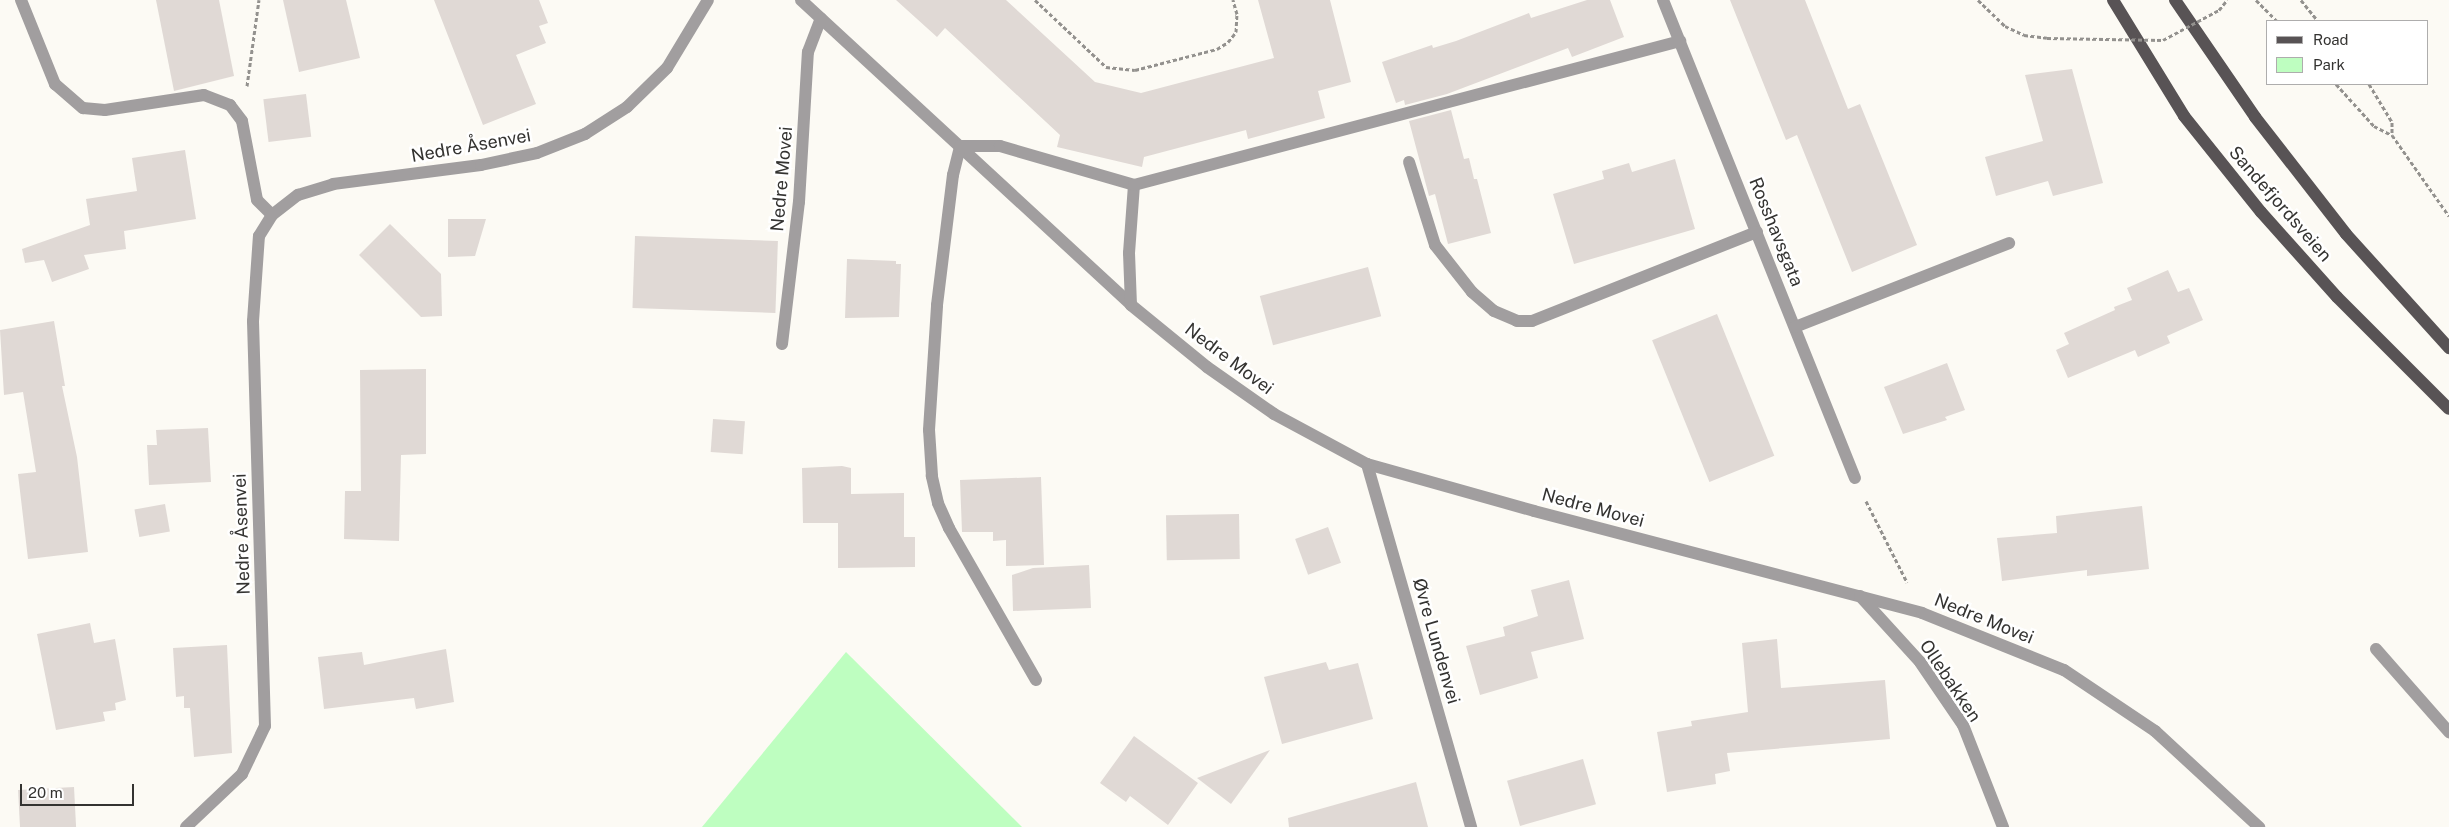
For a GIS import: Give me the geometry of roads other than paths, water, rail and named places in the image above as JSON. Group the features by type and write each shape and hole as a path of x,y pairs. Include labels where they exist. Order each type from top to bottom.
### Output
{"main road":[{"name":"Sandefjordsveien","path":"2113,0 2184,116 2261,212 2337,297 2449,409"},
{"name":"Sandefjordsveien","path":"2175,0 2255,117 2346,234 2449,348"}],"street":[{"path":"21,0 56,84 83,108 105,110 204,95 230,105 242,121 257,200 272,215"},
{"name":"Nedre Åsenvei","path":"186,827 242,774 265,726 254,292 259,236 272,215 298,195 333,184 481,165 537,153 585,134 627,108 667,68 708,0"},
{"name":"Nedre Movei","path":"801,0 1132,305 1207,367 1274,414 1367,464 1534,511 1922,613 2064,670 2155,731 2259,827"},
{"name":"Rosshavsgata","path":"1663,0 1854,478"},
{"name":"Nedre Movei","path":"782,344 799,202 808,52 821,18"},
{"path":"1036,680 949,528 938,503 932,476 929,430 937,305 952,175 960,146 1000,146 1134,185 1680,41"},
{"path":"1409,162 1435,245 1472,292 1494,311 1517,321 1532,321 1757,232"},
{"path":"1132,305 1129,253 1134,185"},
{"path":"1794,327 2009,243"},
{"name":"Øvre Lundenvei","path":"1367,464 1471,827"},
{"name":"Ollebakken","path":"1859,595 1920,662 1963,726 2003,827"},
{"path":"2376,649 2449,732"}]}
